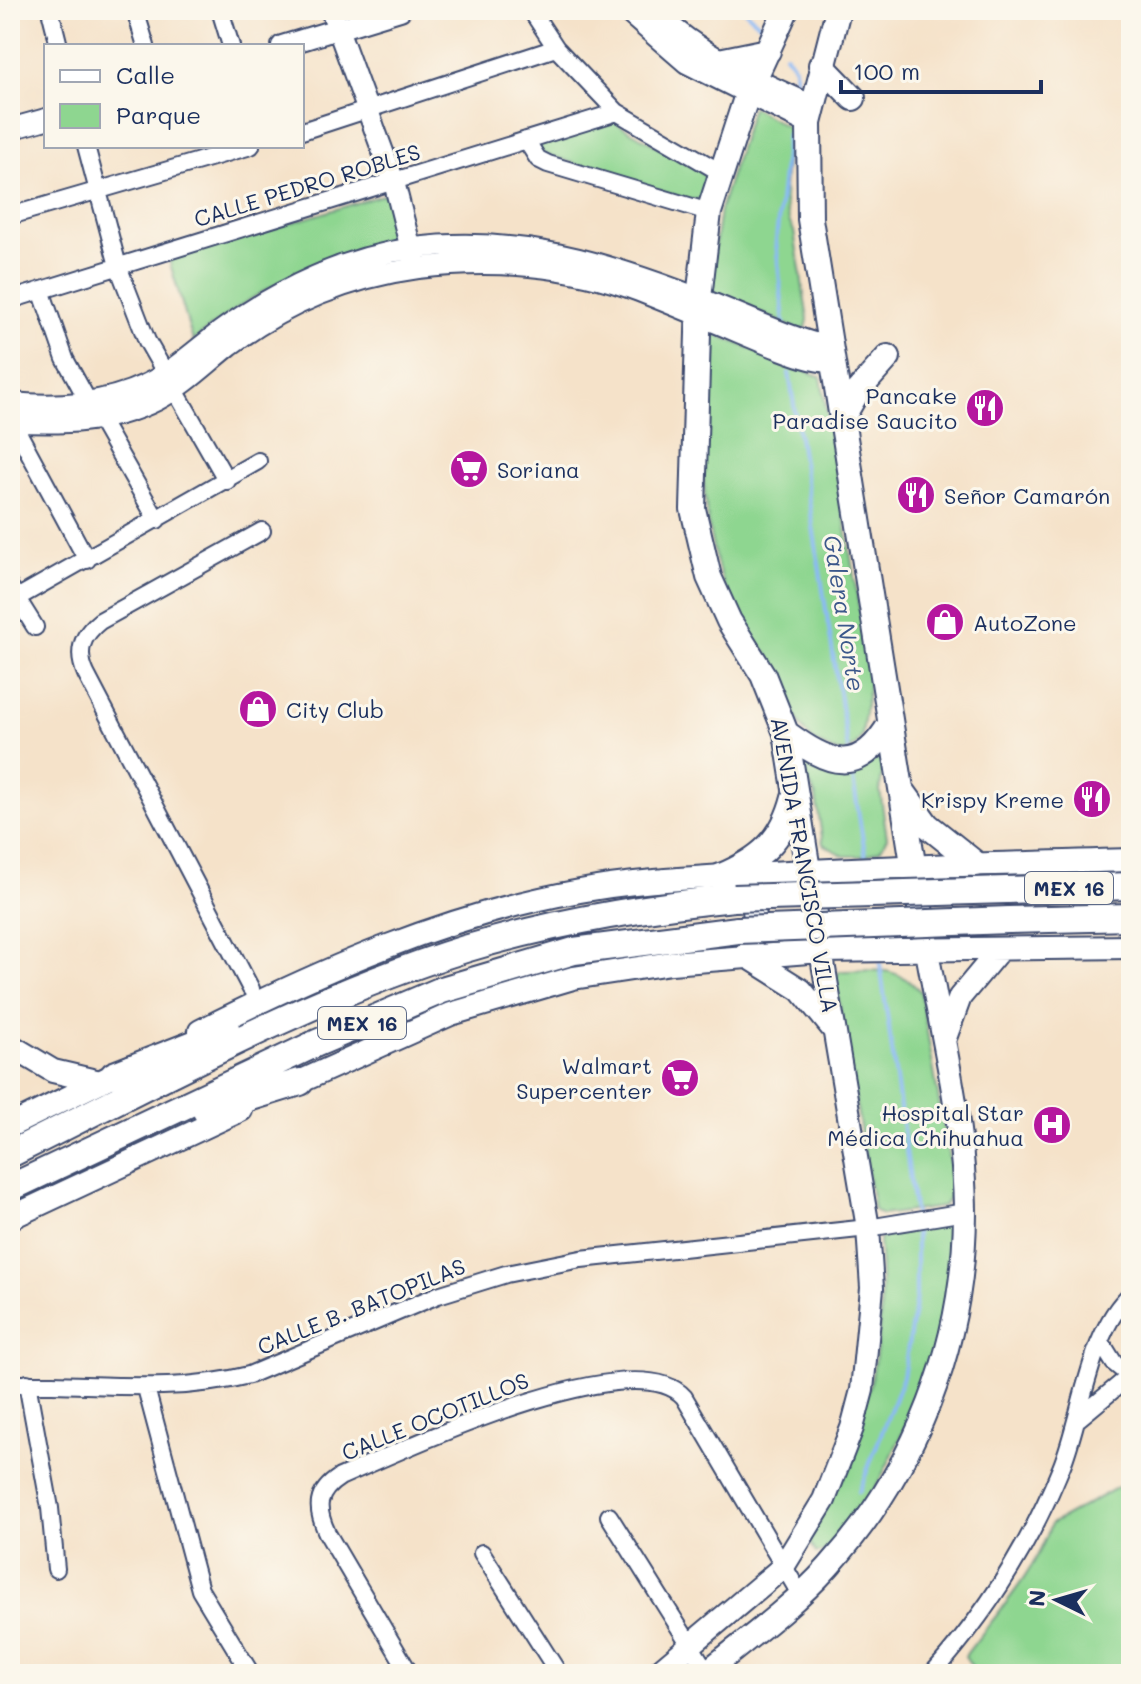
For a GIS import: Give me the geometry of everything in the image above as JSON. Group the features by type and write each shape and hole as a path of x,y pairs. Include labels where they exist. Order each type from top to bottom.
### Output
{"highway":[{"name":"MEX 16","path":"10,1154 311,1008 462,951 562,923 648,907 733,883 1007,890 1131,886"},
{"name":"MEX 16","path":"10,1188 317,1043 442,990 574,951 738,930 1131,917"},
{"path":"107,1079 247,1024 311,1008"},
{"path":"115,1138 300,1082"}],"main road":[{"path":"627,10 687,62 811,115"},
{"path":"651,10 673,31 719,61 750,88"},
{"name":"AVENIDA FRANCISCO VILLA","path":"656,1674 783,1567 824,1500 848,1441 868,1355 872,1288 868,1228 786,733 763,675 720,603 698,544 693,509 692,458 699,308 709,212 750,88 786,10"},
{"path":"706,1673 800,1594 866,1521 919,1431 953,1331 965,1212 960,1145 810,219 811,115 821,65 838,10"},
{"path":"719,61 768,51"},
{"path":"821,65 853,98"},
{"path":"841,420 857,392 888,357"},
{"path":"786,733 823,758 849,759 872,750 890,724"},
{"path":"900,787 927,825 976,864"},
{"path":"733,883 766,852 782,831 795,794"},
{"path":"10,1126 257,1002 451,924 579,891 638,882 733,883 807,871 1131,860"},
{"path":"1077,948 1065,943 998,944 981,940 965,921 962,898 966,887 984,876 1065,874 1086,862"},
{"path":"733,883 752,889 756,924 747,956"},
{"path":"10,1218 409,1031 522,991 640,967 747,956 821,951 1131,947"},
{"path":"943,1044 960,997 1000,949"},
{"path":"747,956 801,990 836,1033"},
{"path":"11,1046 53,1071 107,1079"}],"street":[{"path":"50,10 58,44"},
{"path":"135,10 145,44"},
{"path":"220,10 230,44"},
{"path":"331,10 394,182 414,258"},
{"path":"289,44 400,10"},
{"path":"531,10 556,48 617,112 720,172"},
{"path":"304,130 556,48"},
{"name":"CALLE PEDRO ROBLES","path":"10,300 617,112"},
{"path":"10,129 44,120"},
{"path":"526,140 538,159 548,164 709,212"},
{"path":"87,148 118,266 147,341 227,481"},
{"path":"10,216 244,148"},
{"path":"87,560 11,415 94,411 121,394 169,382 296,304 414,258 466,244 552,251 609,265 699,308 785,334 830,355"},
{"path":"41,290 65,359 157,520"},
{"path":"35,627 12,595 87,560 258,461"},
{"path":"248,981 86,674 80,654 85,636 100,621 262,531"},
{"name":"CALLE B. BATOPILAS","path":"10,1384 146,1388 220,1382 249,1375 438,1295 506,1274 581,1259 868,1228 965,1212"},
{"path":"932,1674 969,1631 1022,1549 1062,1466 1101,1342 1118,1308 1131,1294"},
{"path":"1078,1419 1130,1376 1114,1363 1101,1342"},
{"name":"CALLE OCOTILLOS","path":"410,1674 327,1533 318,1510 319,1499 324,1490 340,1477 459,1425 524,1402 634,1381 673,1385 684,1397 800,1594"},
{"path":"27,1383 50,1508 56,1569"},
{"path":"146,1388 200,1590 251,1674"},
{"path":"609,1516 706,1673"},
{"path":"482,1553 559,1674"}],"green space":[{"path":"752,107 792,130 784,195 794,231 808,320 806,328 799,330 709,290 720,210"},
{"path":"613,121 701,172 707,179 701,199 689,200 539,152 537,145"},
{"path":"392,192 403,241 343,256 291,276 243,304 193,341 169,260"},
{"path":"707,331 821,377 870,674 862,736 855,746 843,753 813,740 804,730 776,667 738,615 720,575 711,541 704,472"},
{"path":"884,756 880,790 887,838 880,850 865,856 844,856 823,844 816,797 800,762 820,770 842,771"},
{"path":"840,971 893,973 911,982 920,991 953,1182 952,1195 942,1207 882,1215 874,1210 835,978"},
{"path":"947,1226 953,1253 948,1296 934,1349 913,1406 889,1461 863,1508 838,1541 816,1553 810,1542 856,1431 875,1362 880,1326 879,1241 886,1233"},
{"path":"1131,1480 1131,1674 977,1674 965,1656 1025,1576 1051,1524"}],"waterway":[{"name":"Galera Norte","path":"744,10 763,27"},
{"name":"Galera Norte","path":"785,54 795,67 796,93"},
{"name":"Galera Norte","path":"784,324 776,241 787,135"},
{"name":"Galera Norte","path":"789,373 848,750"},
{"name":"Galera Norte","path":"851,767 866,859"},
{"name":"Galera Norte","path":"880,964 915,1215"},
{"name":"Galera Norte","path":"859,1492 903,1377 916,1297 916,1224"},
{"name":"Galera Norte","path":"970,1671 973,1674"}],"place":[{"name":"Pancake Paradise Saucito","path":"985,408"},
{"name":"Soriana","path":"469,469"},
{"name":"Señor Camarón","path":"916,495"},
{"name":"AutoZone","path":"945,622"},
{"name":"City Club","path":"258,709"},
{"name":"Krispy Kreme","path":"1092,799"},
{"name":"Walmart Supercenter","path":"680,1078"},
{"name":"Hospital Star Médica Chihuahua","path":"1052,1125"}]}
